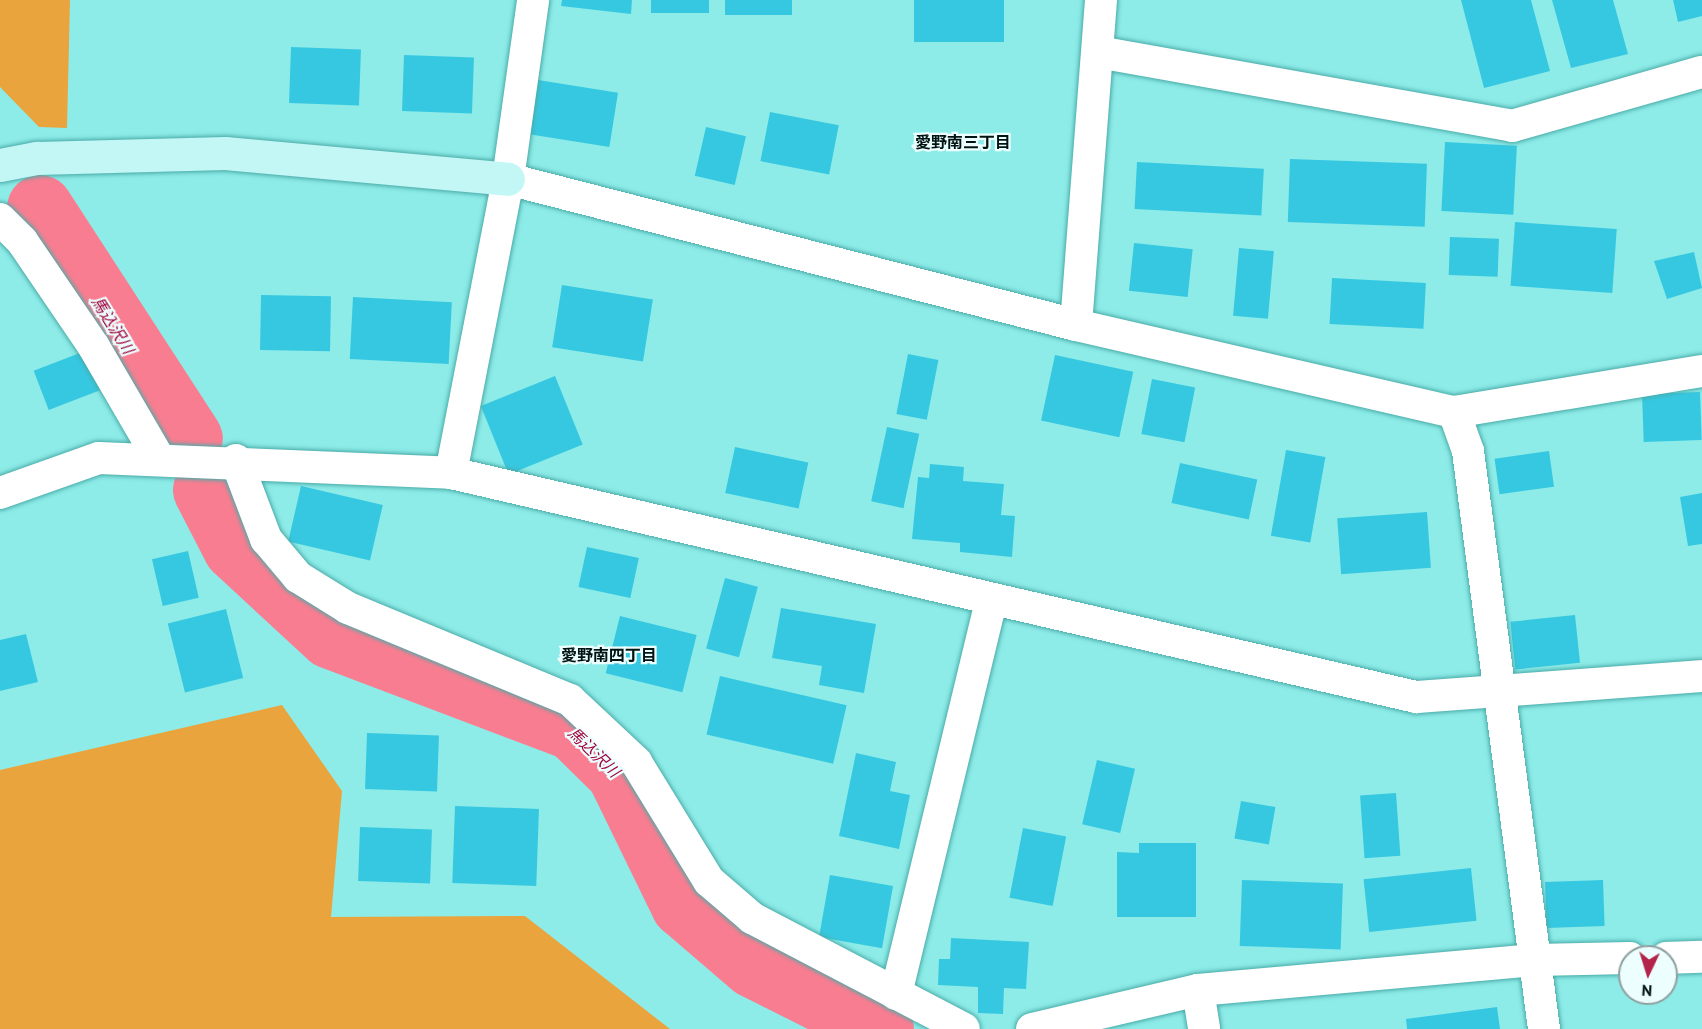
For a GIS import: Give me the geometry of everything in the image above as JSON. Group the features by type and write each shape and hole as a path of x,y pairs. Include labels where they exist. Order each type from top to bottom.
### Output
{"street":[{"path":"451,473 508,179 533,0"},
{"path":"1076,325 1101,0"},
{"path":"1098,52 1512,126 1702,72"},
{"path":"0,165 37,158 225,153 508,179 1076,325 1454,412 1702,371"},
{"path":"0,219 22,241 94,347 158,457"},
{"path":"1454,412 1468,451 1496,692 1544,1029"},
{"path":"0,493 99,458 158,457 236,460 451,473 991,602 1416,697 1702,676"},
{"path":"236,460 266,539 298,578 348,608 570,700 636,762 709,881 752,918 964,1029"},
{"path":"896,994 991,602"},
{"path":"1678,957 1702,957"},
{"path":"1032,1029 1198,990 1535,960 1618,958"},
{"path":"1198,990 1204,1029"}],"shaded area":[{"path":"0,0 70,0 67,128 39,127 0,87"},
{"path":"282,705 342,791 331,917 525,916 670,1029 0,1029 0,770"}],"building":[{"path":"562,0 632,0 631,14 561,6"},
{"path":"651,0 709,0 709,13 651,13"},
{"path":"725,0 792,0 792,15 725,15"},
{"path":"914,0 1004,0 1004,42 914,42"},
{"path":"1461,0 1531,0 1550,71 1484,88"},
{"path":"1552,0 1613,0 1628,54 1571,68"},
{"path":"1673,0 1702,0 1702,16 1678,22"},
{"path":"291,47 361,49 359,105 289,103"},
{"path":"404,55 474,57 472,113 402,111"},
{"path":"538,80 618,93 609,147 529,134"},
{"path":"770,112 839,125 829,174 760,161"},
{"path":"706,127 746,136 735,185 695,176"},
{"path":"1445,142 1517,146 1513,215 1441,211"},
{"path":"1290,159 1427,164 1425,227 1288,222"},
{"path":"1137,162 1264,169 1261,216 1135,209"},
{"path":"1515,222 1617,229 1612,293 1511,286"},
{"path":"1450,237 1499,239 1498,277 1449,275"},
{"path":"1134,243 1193,249 1188,297 1129,291"},
{"path":"1239,248 1274,251 1268,319 1233,316"},
{"path":"1694,252 1702,288 1667,299 1654,261"},
{"path":"1332,278 1426,283 1423,329 1330,324"},
{"path":"562,285 653,299 643,362 552,347"},
{"path":"261,295 331,296 330,351 260,350"},
{"path":"353,297 452,302 449,364 350,359"},
{"path":"85,351 100,390 49,410 34,371"},
{"path":"908,354 938,360 927,420 896,414"},
{"path":"1055,355 1133,372 1119,437 1041,421"},
{"path":"555,376 583,445 509,475 481,406"},
{"path":"1152,379 1195,387 1185,442 1141,434"},
{"path":"1700,392 1702,440 1644,442 1642,394"},
{"path":"887,427 919,434 903,508 871,501"},
{"path":"735,447 808,463 799,509 725,493"},
{"path":"1286,450 1325,457 1310,543 1271,536"},
{"path":"1549,451 1554,487 1500,494 1495,459"},
{"path":"1180,463 1257,479 1249,520 1171,503"},
{"path":"930,464 964,467 963,481 1004,484 1001,515 1015,516 1012,557 960,552 960,543 912,539 918,477 929,478"},
{"path":"301,486 383,505 370,560 288,542"},
{"path":"1702,493 1702,544 1688,546 1680,497"},
{"path":"1427,512 1431,568 1341,574 1337,518"},
{"path":"587,547 639,558 630,598 578,587"},
{"path":"188,551 199,598 163,606 152,559"},
{"path":"725,578 758,587 739,657 706,649"},
{"path":"781,608 876,624 864,693 819,685 822,666 772,658"},
{"path":"226,609 243,678 185,692 168,624"},
{"path":"1575,615 1580,663 1515,670 1510,622"},
{"path":"620,616 697,635 682,692 606,673"},
{"path":"26,634 38,682 0,691 0,640"},
{"path":"720,676 847,705 833,764 707,734"},
{"path":"367,733 439,736 437,791 365,789"},
{"path":"856,753 896,762 890,791 910,795 899,849 839,836"},
{"path":"1097,760 1135,769 1120,833 1082,824"},
{"path":"1396,793 1400,856 1364,858 1360,796"},
{"path":"1241,801 1275,807 1269,845 1234,838"},
{"path":"455,806 539,809 536,886 452,883"},
{"path":"360,827 432,830 430,883 358,881"},
{"path":"1023,828 1066,836 1053,906 1009,898"},
{"path":"1139,843 1196,843 1196,917 1117,917 1117,852 1139,853"},
{"path":"1471,868 1477,921 1369,932 1364,879"},
{"path":"830,875 893,886 882,948 819,937"},
{"path":"1242,880 1343,884 1341,949 1240,946"},
{"path":"1603,880 1605,926 1547,928 1545,882"},
{"path":"951,938 1029,942 1026,989 1004,988 1003,1014 978,1013 978,987 938,985 939,959 950,959"},
{"path":"1497,1007 1500,1029 1407,1029 1406,1019"}],"waterway":[{"name":"馬込沢川","path":"40,208 190,439"},
{"name":"馬込沢川","path":"206,490 236,548 331,636 574,728 619,772 684,905 754,965 881,1029"}],"district":[{"name":"愛野南三丁目","path":"963,142"},
{"name":"愛野南四丁目","path":"609,655"}]}
